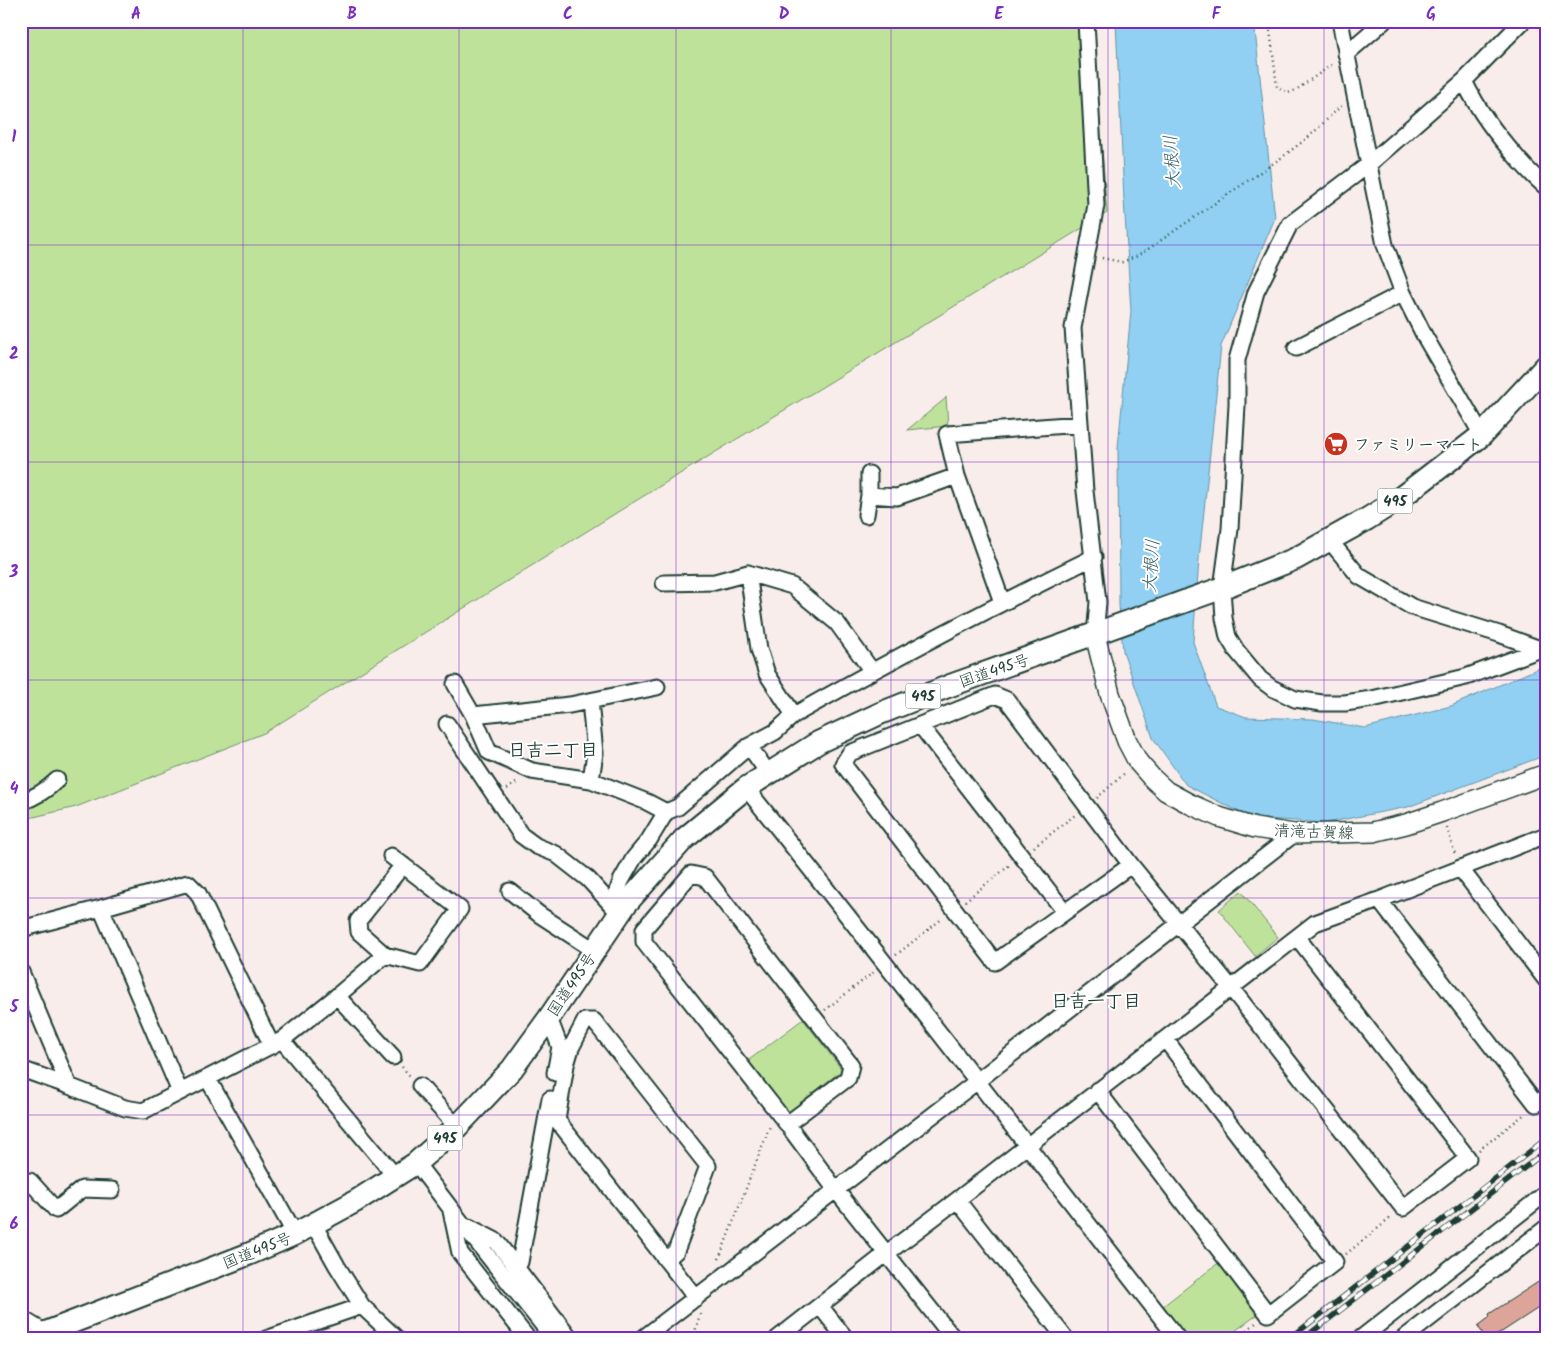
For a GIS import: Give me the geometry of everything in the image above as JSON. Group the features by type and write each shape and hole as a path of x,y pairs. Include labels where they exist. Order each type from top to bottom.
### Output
{"highway":[{"name":"495","path":"1103,631 1295,559 1330,541 1399,499 1482,435 1546,366"},
{"name":"国道495号","path":"37,1336 249,1254 304,1229 356,1201 416,1163 457,1127 512,1069 549,1018 622,909 684,839 746,788 819,742 881,712 1103,631"}],"main road":[{"name":"清滝古賀線","path":"1103,631 1110,694 1138,762 1166,791 1219,817 1255,828 1294,834 1373,832 1406,824 1442,812 1546,774"}],"street":[{"path":"1086,21 1096,205 1073,328 1085,491 1103,631"},
{"path":"1340,21 1385,245 1403,293 1425,337 1482,435"},
{"path":"1346,54 1384,21"},
{"path":"1523,21 1464,81 1368,165 1290,224 1256,292 1237,360 1237,405 1230,529 1218,589 1228,638 1236,650 1260,679 1272,688 1295,699 1344,703 1372,699 1466,677 1543,648"},
{"path":"1464,81 1474,102 1495,134 1538,181 1546,187"},
{"path":"1296,348 1403,293"},
{"path":"1002,602 957,476 947,434 1080,424"},
{"path":"866,515 869,495 869,474"},
{"path":"869,495 897,497 957,476"},
{"path":"1330,541 1359,576 1412,607 1543,648"},
{"path":"622,909 617,893 621,881 634,858 649,840 666,812 678,807 749,746 775,732 794,715 872,670 1002,602 1094,557"},
{"path":"664,583 715,582 748,573 792,586 837,624 872,670"},
{"path":"748,573 760,649 767,674 794,715"},
{"path":"455,684 473,715 489,752 532,771 592,780 647,802 666,812"},
{"path":"473,715 570,705 657,687"},
{"path":"1131,865 995,962 843,764 850,753 995,695 1007,700 1131,865 1231,988 1403,1208 1468,1158 1297,936"},
{"path":"590,701 595,753 592,780"},
{"path":"447,724 521,835 536,846 556,854 622,909"},
{"path":"920,725 1065,912"},
{"path":"749,746 769,774"},
{"path":"21,802 36,797 57,780"},
{"path":"746,788 886,963 976,1082 1178,1339"},
{"path":"642,1339 1294,834"},
{"path":"778,1339 1315,922 1544,838"},
{"path":"397,860 460,909 420,964 385,955 359,932 358,921 397,860"},
{"path":"1460,868 1546,980"},
{"path":"787,1124 848,1078 851,1065 705,877 691,874 644,928 644,942 954,1339"},
{"path":"21,929 188,883 198,893 277,1043 395,1176"},
{"path":"510,891 540,915 594,950"},
{"path":"1379,900 1541,1100"},
{"path":"101,908 180,1092"},
{"path":"21,1069 125,1108 143,1111 277,1043 385,955"},
{"path":"21,972 69,1086"},
{"path":"336,996 393,1057"},
{"path":"516,1268 520,1262 560,1046 549,1018"},
{"path":"666,1260 676,1251 708,1166 594,1021 585,1021 571,1048 566,1065 557,1120 666,1260 696,1298"},
{"path":"1098,1090 1268,1314 1334,1262 1165,1039"},
{"path":"208,1079 304,1229 337,1266 362,1306 398,1339"},
{"path":"420,1086 457,1127"},
{"path":"416,1163 554,1339"},
{"path":"21,1189 30,1181 56,1210 82,1189 112,1190"},
{"path":"1360,1339 1546,1193"},
{"path":"958,1200 1066,1339"},
{"path":"450,1207 460,1253 528,1339"},
{"path":"461,1222 496,1241 571,1339"},
{"path":"1403,1339 1546,1228"},
{"path":"266,1339 362,1306"},
{"path":"820,1306 846,1339"},
{"path":"21,1318 37,1336 65,1339"}],"path":[{"path":"1269,21 1277,87 1288,93 1296,90 1346,54"},
{"path":"1087,256 1122,262 1138,256 1282,158 1310,136 1354,94"},
{"path":"814,1018 1086,807 1138,762"},
{"path":"496,797 532,771"},
{"path":"1442,812 1460,868"},
{"path":"393,1057 420,1086"},
{"path":"1468,1158 1541,1100"},
{"path":"718,1263 776,1110"},
{"path":"1334,1262 1403,1208"},
{"path":"1235,1339 1268,1314"},
{"path":"1542,1339 1546,1336"}],"green space":[{"path":"21,21 1092,21 1107,213 624,508 264,733 76,807 21,820"},
{"path":"946,398 948,426 907,430"},
{"path":"1241,891 1278,937 1255,956 1219,910"},
{"path":"803,1019 842,1070 785,1115 745,1063"},
{"path":"1221,1261 1261,1312 1224,1339 1187,1339 1163,1306"}],"water":[{"name":"大根川","path":"1116,21 1254,21 1275,218 1221,346 1199,559 1193,642 1216,706 1246,717 1313,719 1365,728 1451,706 1546,665 1546,755 1408,807 1325,823 1251,818 1186,785 1153,738 1123,651 1119,605 1118,447 1131,311"}],"building":[{"path":"1546,1277 1546,1303 1491,1339 1486,1339 1478,1326 1490,1317 1489,1314"}],"railway":[{"path":"1289,1339 1546,1139"},
{"path":"1303,1339 1546,1151"}],"place":[{"name":"ファミリーマート","path":"1336,444"}],"district":[{"name":"日吉二丁目","path":"553,750"},
{"name":"日吉一丁目","path":"1096,1001"}]}
